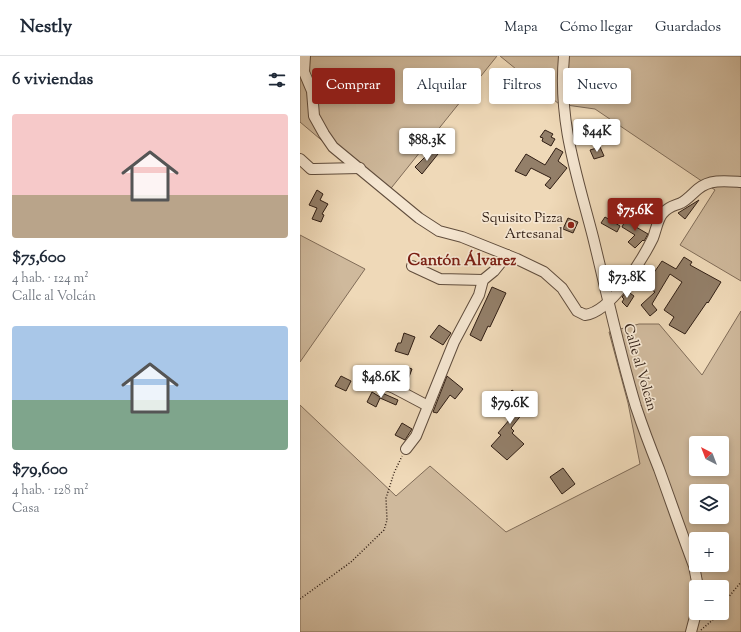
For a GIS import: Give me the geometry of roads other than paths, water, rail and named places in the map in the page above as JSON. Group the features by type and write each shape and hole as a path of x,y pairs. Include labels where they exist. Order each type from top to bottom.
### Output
{"street":[{"path":"305,56 304,72 312,91 314,116 318,126 334,146 432,228 507,255 544,272 562,288 574,307 582,314 590,315 595,313 609,302 643,258 662,214 671,206 682,203 704,184 722,180 741,182"},
{"name":"Calle al Volcán","path":"564,56 562,85 569,149 580,185 621,355 636,408 694,566 697,580"},
{"path":"300,159 311,169 360,168"},
{"path":"412,266 440,279 482,280 494,271 507,255"},
{"path":"406,450 416,436 454,342 479,295 482,280"},
{"path":"369,378 394,388 428,406"},
{"path":"691,632 694,620"}],"place":[{"name":"Squisito Pizza Artesanal","path":"571,225"}],"district":[{"name":"Cantón Álvarez","path":"462,259"}]}
